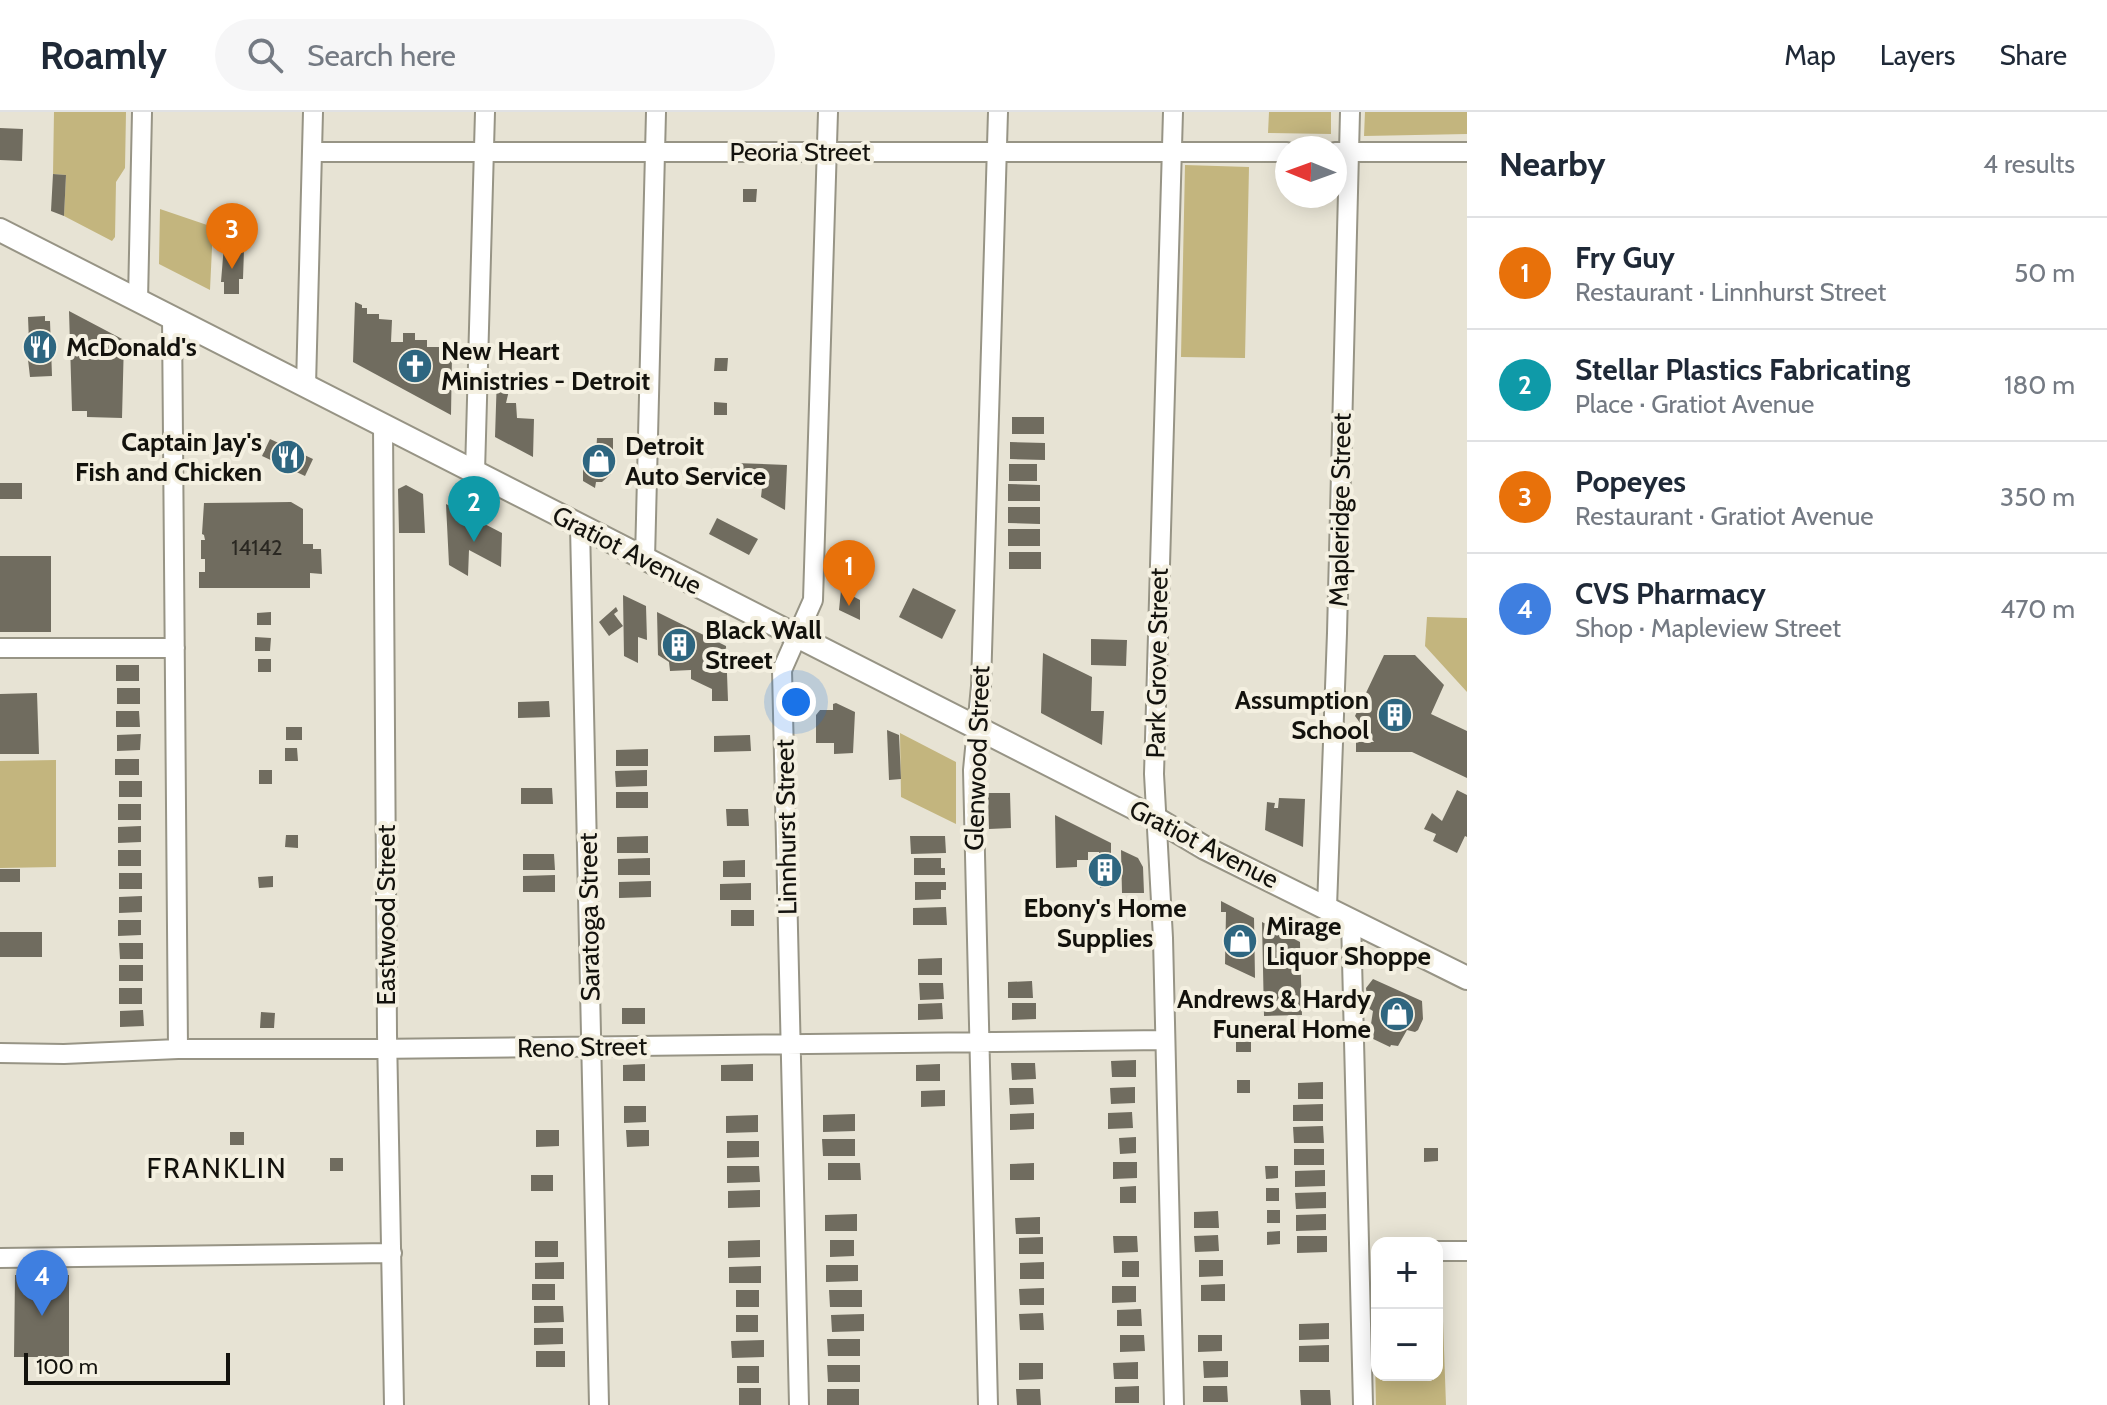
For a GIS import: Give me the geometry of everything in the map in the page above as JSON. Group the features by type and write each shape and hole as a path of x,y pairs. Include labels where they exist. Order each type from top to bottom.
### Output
{"main road":[{"name":"Gratiot Avenue","path":"0,230 1158,820 1205,848 1467,978"}],"street":[{"path":"138,300 142,112"},
{"path":"306,386 313,112"},
{"path":"475,472 485,112"},
{"path":"645,559 656,112"},
{"name":"Linnhurst Street","path":"799,1405 782,670 813,600 828,112"},
{"name":"Glenwood Street","path":"988,1405 973,784 978,729 998,112"},
{"name":"Park Grove Street","path":"1173,112 1154,774 1165,1040 1174,1405"},
{"name":"Mapleridge Street","path":"1345,136 1350,112"},
{"name":"Peoria Street","path":"312,152 1275,152"},
{"path":"1347,152 1467,152"},
{"name":"Mapleridge Street","path":"1327,907 1337,633 1341,208"},
{"path":"172,317 178,1049"},
{"name":"Eastwood Street","path":"383,425 394,1405"},
{"name":"Saratoga Street","path":"580,526 599,1405"},
{"path":"0,648 175,648"},
{"path":"1351,919 1368,1252 1363,1405"},
{"name":"Reno Street","path":"0,1053 1165,1040"},
{"path":"1443,1251 1467,1251"},
{"path":"0,1258 392,1253"}],"shaded area":[{"path":"54,112 126,112 125,168 116,182 115,237 112,241 64,216 66,175 53,174"},
{"path":"1269,112 1331,112 1331,134 1268,133"},
{"path":"1365,112 1467,112 1467,134 1364,136"},
{"path":"1185,165 1249,167 1245,358 1181,357"},
{"path":"160,209 213,227 210,290 159,264"},
{"path":"1427,617 1467,618 1467,692 1425,646"},
{"path":"900,733 956,762 956,824 901,797"},
{"path":"56,760 56,867 0,868 0,761"},
{"path":"1443,1321 1446,1405 1376,1405 1375,1381 1443,1381"}],"building":[{"path":"0,128 23,129 22,161 0,160"},
{"path":"53,174 66,175 64,216 51,211"},
{"path":"743,189 757,189 756,202 743,202"},
{"path":"224,245 239,245 239,249 244,249 239,294 224,294 224,282 221,282"},
{"path":"355,302 367,308 367,314 379,314 379,319 392,320 391,342 403,342 403,333 415,333 415,340 427,340 427,347 441,347 440,353 452,354 451,415 353,362"},
{"path":"69,311 124,340 122,418 87,417 87,411 72,411"},
{"path":"45,316 45,321 50,321 52,376 30,377 26,342 29,342 28,317"},
{"path":"715,358 728,358 727,371 714,371"},
{"path":"497,375 511,382 506,403 516,403 517,418 534,419 533,457 495,437"},
{"path":"714,402 727,403 727,415 714,415"},
{"path":"1012,417 1044,417 1044,434 1012,434"},
{"path":"597,438 613,438 613,454 611,474 602,482 596,482 595,488 583,481 583,454 596,454"},
{"path":"270,439 313,459 305,476 262,456"},
{"path":"1010,442 1045,443 1045,460 1010,459"},
{"path":"735,463 787,465 785,510 761,497 762,488 734,484"},
{"path":"1009,464 1037,464 1037,481 1009,481"},
{"path":"0,483 22,483 22,499 0,499"},
{"path":"1008,484 1040,485 1040,501 1008,501"},
{"path":"406,485 423,494 425,533 399,533 398,489"},
{"path":"291,502 303,509 303,544 313,544 313,549 321,549 322,574 310,573 310,588 199,588 199,572 205,572 205,559 201,559 201,540 205,540 202,534 204,503"},
{"path":"446,504 502,533 501,567 469,550 468,576 449,565"},
{"path":"1008,507 1040,507 1040,524 1008,523"},
{"path":"717,518 758,539 749,555 709,534"},
{"path":"1008,529 1040,529 1040,546 1008,546"},
{"path":"1009,552 1041,552 1041,569 1009,569"},
{"path":"0,556 51,556 51,632 0,632"},
{"path":"913,588 956,610 942,639 899,617"},
{"path":"841,590 860,600 860,620 839,610"},
{"path":"623,595 646,606 647,640 638,637 638,663 624,656"},
{"path":"616,607 618,611 614,614 623,626 609,636 599,622"},
{"path":"271,612 271,625 257,625 257,613"},
{"path":"657,612 726,646 728,701 712,701 712,689 691,679 691,670 670,671 669,662 658,655"},
{"path":"255,637 271,638 270,651 255,651"},
{"path":"1091,639 1127,640 1126,666 1091,665"},
{"path":"1043,653 1092,677 1091,711 1104,711 1102,745 1041,713"},
{"name":"Assumption School","path":"1384,655 1415,655 1444,685 1431,714 1467,731 1467,778 1412,752 1356,752 1356,742 1374,742 1355,716"},
{"path":"258,659 271,659 271,672 258,672"},
{"path":"116,665 139,665 139,681 116,681"},
{"path":"117,688 140,688 140,704 117,704"},
{"path":"37,693 39,754 0,754 0,694"},
{"path":"549,701 550,717 518,718 518,702"},
{"path":"836,703 855,712 853,753 834,754 834,743 816,743 816,715 820,710 833,710"},
{"path":"116,711 139,711 140,727 116,727"},
{"path":"286,727 302,727 302,740 286,740"},
{"path":"887,730 899,735 901,779 889,780"},
{"path":"141,734 140,750 117,751 117,735"},
{"path":"750,735 751,751 714,752 714,736"},
{"path":"285,748 297,748 298,761 285,761"},
{"path":"648,749 648,766 616,766 616,750"},
{"path":"115,759 139,759 139,775 115,775"},
{"path":"259,770 272,770 272,784 259,784"},
{"path":"647,770 647,786 616,787 615,771"},
{"path":"119,781 142,781 142,797 119,797"},
{"path":"521,788 552,788 553,804 521,804"},
{"path":"1457,790 1467,795 1467,837 1457,853 1433,841 1436,834 1424,829 1432,813 1442,821"},
{"path":"616,792 648,792 648,808 616,808"},
{"path":"988,793 1010,793 1011,828 989,829"},
{"path":"1279,798 1305,799 1303,847 1265,830 1267,802 1275,803 1274,808 1278,808"},
{"path":"118,804 141,804 141,820 118,820"},
{"path":"726,809 748,809 749,826 727,826"},
{"path":"1055,815 1111,843 1111,887 1100,888 1099,852 1088,852 1088,860 1077,860 1077,867 1056,868"},
{"path":"141,826 141,842 118,843 118,827"},
{"path":"286,835 298,835 298,848 285,847"},
{"path":"648,836 648,853 617,853 617,837"},
{"path":"910,836 945,836 946,853 911,854"},
{"path":"118,850 141,850 141,866 118,866"},
{"path":"1121,850 1138,858 1143,867 1144,893 1122,893"},
{"path":"523,854 554,854 555,870 523,870"},
{"path":"650,858 650,875 618,875 618,859"},
{"path":"914,858 941,858 945,875 914,875"},
{"path":"745,860 745,877 723,877 723,861"},
{"path":"0,869 20,869 20,882 0,882"},
{"path":"119,873 142,873 142,889 119,889"},
{"path":"555,875 555,892 523,892 523,876"},
{"path":"273,876 273,887 259,888 258,877"},
{"path":"651,881 651,897 619,898 619,882"},
{"path":"915,882 946,882 946,890 941,890 941,899 915,900"},
{"path":"751,883 751,900 720,900 720,884"},
{"path":"142,896 142,912 119,913 119,897"},
{"name":"Mirage Liquor Shoppe","path":"1221,901 1254,918 1255,978 1225,964 1226,912 1221,912"},
{"path":"946,907 947,925 913,925 913,908"},
{"path":"731,910 754,910 754,926 731,926"},
{"path":"118,920 141,920 141,935 118,936"},
{"path":"1262,922 1300,942 1302,1015 1264,1016"},
{"path":"0,932 42,932 42,957 0,957"},
{"path":"119,943 143,943 143,959 120,959"},
{"path":"942,958 942,975 918,975 918,959"},
{"path":"119,965 143,965 143,981 119,981"},
{"name":"Andrews & Hardy Funeral Home","path":"1373,979 1422,1001 1423,1019 1418,1030 1407,1030 1398,1046 1390,1047 1369,1037 1373,1011 1368,1008 1366,988"},
{"path":"1032,981 1033,998 1008,998 1008,982"},
{"path":"919,983 943,983 944,999 920,1000"},
{"path":"119,988 142,988 142,1004 119,1004"},
{"path":"1250,995 1250,1008 1237,1009 1237,996"},
{"path":"942,1003 943,1019 918,1020 918,1004"},
{"path":"1012,1003 1036,1003 1036,1019 1012,1020"},
{"path":"622,1008 645,1008 645,1024 622,1024"},
{"path":"143,1010 144,1026 120,1027 120,1011"},
{"path":"261,1012 275,1013 274,1028 260,1028"},
{"path":"1236,1037 1251,1037 1251,1052 1236,1052"},
{"path":"1136,1060 1136,1077 1112,1077 1111,1061"},
{"path":"1011,1063 1035,1063 1036,1079 1012,1080"},
{"path":"645,1064 645,1081 623,1081 623,1065"},
{"path":"753,1064 753,1081 721,1081 721,1065"},
{"path":"940,1064 940,1081 916,1081 916,1065"},
{"path":"1237,1080 1250,1080 1250,1093 1237,1093"},
{"path":"1323,1082 1323,1099 1298,1099 1298,1083"},
{"path":"1135,1087 1135,1103 1111,1104 1110,1088"},
{"path":"1009,1088 1033,1088 1034,1104 1010,1105"},
{"path":"945,1090 945,1106 921,1107 921,1091"},
{"path":"1323,1104 1323,1121 1293,1121 1293,1105"},
{"path":"624,1106 646,1106 646,1122 624,1123"},
{"path":"1132,1112 1133,1128 1108,1129 1108,1113"},
{"path":"1034,1113 1034,1129 1010,1130 1010,1114"},
{"path":"855,1114 855,1131 823,1132 823,1115"},
{"path":"758,1115 758,1132 726,1133 726,1116"},
{"path":"1323,1126 1324,1143 1294,1143 1293,1127"},
{"path":"536,1130 559,1130 559,1146 536,1147"},
{"path":"626,1130 649,1130 649,1146 627,1147"},
{"path":"230,1132 244,1132 244,1145 230,1145"},
{"path":"1136,1137 1136,1153 1120,1154 1119,1138"},
{"path":"822,1139 855,1139 855,1156 823,1156"},
{"path":"727,1141 759,1141 759,1157 727,1158"},
{"path":"1424,1148 1438,1148 1438,1161 1424,1162"},
{"path":"1294,1149 1324,1149 1324,1165 1294,1165"},
{"path":"330,1158 343,1158 343,1171 330,1171"},
{"path":"1113,1162 1137,1162 1137,1178 1113,1179"},
{"path":"828,1163 860,1163 861,1180 828,1180"},
{"path":"1034,1163 1034,1180 1010,1180 1010,1164"},
{"path":"727,1166 759,1166 760,1182 727,1183"},
{"path":"1265,1166 1278,1166 1278,1178 1266,1179"},
{"path":"1325,1170 1325,1186 1295,1187 1295,1171"},
{"path":"531,1175 553,1175 553,1191 531,1191"},
{"path":"1136,1186 1136,1203 1120,1203 1120,1187"},
{"path":"1266,1188 1279,1188 1279,1201 1266,1201"},
{"path":"760,1190 760,1207 728,1208 728,1191"},
{"path":"1326,1192 1326,1208 1296,1209 1295,1193"},
{"path":"1267,1210 1280,1210 1280,1223 1267,1223"},
{"path":"1218,1211 1219,1228 1194,1228 1194,1212"},
{"path":"857,1214 857,1231 825,1231 825,1215"},
{"path":"1326,1214 1326,1230 1296,1231 1296,1215"},
{"path":"1040,1217 1040,1234 1016,1234 1015,1218"},
{"path":"1280,1231 1280,1244 1267,1245 1267,1232"},
{"path":"1218,1235 1219,1251 1195,1252 1194,1236"},
{"path":"1113,1236 1137,1236 1138,1252 1114,1253"},
{"path":"1297,1236 1327,1236 1327,1252 1297,1253"},
{"path":"1043,1237 1043,1254 1019,1254 1019,1238"},
{"path":"760,1240 760,1257 728,1258 728,1241"},
{"path":"830,1240 854,1240 854,1256 830,1257"},
{"path":"535,1241 558,1241 558,1257 535,1257"},
{"path":"1199,1260 1223,1260 1223,1276 1199,1277"},
{"path":"1122,1261 1139,1261 1139,1277 1122,1277"},
{"path":"564,1262 564,1279 535,1279 535,1263"},
{"path":"1044,1262 1044,1279 1020,1279 1020,1263"},
{"path":"826,1265 858,1265 858,1281 826,1282"},
{"path":"761,1266 761,1283 729,1283 729,1267"},
{"path":"15,1275 69,1275 69,1357 14,1357"},
{"path":"532,1284 555,1284 555,1300 532,1300"},
{"path":"1225,1284 1225,1301 1201,1301 1201,1285"},
{"path":"1112,1286 1136,1286 1136,1302 1112,1303"},
{"path":"1044,1288 1044,1305 1020,1305 1019,1289"},
{"path":"736,1290 759,1290 759,1307 736,1307"},
{"path":"829,1290 862,1290 862,1307 830,1307"},
{"path":"534,1306 563,1306 564,1322 534,1323"},
{"path":"1141,1309 1142,1326 1117,1326 1117,1310"},
{"path":"1043,1313 1044,1330 1020,1330 1019,1314"},
{"path":"864,1314 864,1331 832,1332 831,1315"},
{"path":"736,1315 758,1315 758,1332 736,1332"},
{"path":"1329,1323 1329,1339 1299,1340 1299,1324"},
{"path":"534,1328 563,1328 563,1344 534,1345"},
{"path":"1120,1335 1144,1335 1145,1351 1120,1352"},
{"path":"1198,1335 1222,1335 1222,1351 1198,1352"},
{"path":"827,1339 860,1339 860,1356 828,1356"},
{"path":"764,1340 764,1357 732,1358 731,1341"},
{"path":"1329,1345 1329,1362 1299,1362 1299,1346"},
{"path":"536,1351 565,1351 565,1367 536,1367"},
{"path":"1203,1361 1228,1361 1228,1377 1204,1378"},
{"path":"1138,1362 1138,1379 1114,1379 1113,1363"},
{"path":"1019,1363 1043,1363 1043,1379 1019,1380"},
{"path":"827,1365 860,1365 860,1382 828,1382"},
{"path":"737,1366 759,1366 759,1383 737,1383"},
{"path":"1139,1386 1139,1403 1115,1403 1115,1387"},
{"path":"1203,1386 1227,1386 1228,1402 1203,1402"},
{"path":"739,1388 761,1388 761,1405 739,1405"},
{"path":"827,1389 859,1389 859,1405 827,1405"},
{"path":"1016,1389 1040,1389 1041,1405 1017,1405"},
{"path":"1300,1390 1330,1390 1331,1405 1301,1405"}],"place":[{"name":"Popeyes","path":"232,269"},
{"name":"McDonald's","path":"40,347"},
{"name":"New Heart Ministries - Detroit","path":"415,366"},
{"name":"Captain Jay's Fish and Chicken","path":"288,457"},
{"name":"Detroit Auto Service","path":"599,461"},
{"name":"Stellar Plastics Fabricating","path":"474,542"},
{"name":"Fry Guy","path":"849,606"},
{"name":"Black Wall Street","path":"679,645"},
{"name":"Assumption School","path":"1395,715"},
{"name":"Ebony's Home Supplies","path":"1105,870"},
{"name":"Mirage Liquor Shoppe","path":"1240,941"},
{"name":"Andrews & Hardy Funeral Home","path":"1397,1014"},
{"name":"CVS Pharmacy","path":"42,1316"}],"district":[{"name":"FRANKLIN","path":"217,1168"}]}
